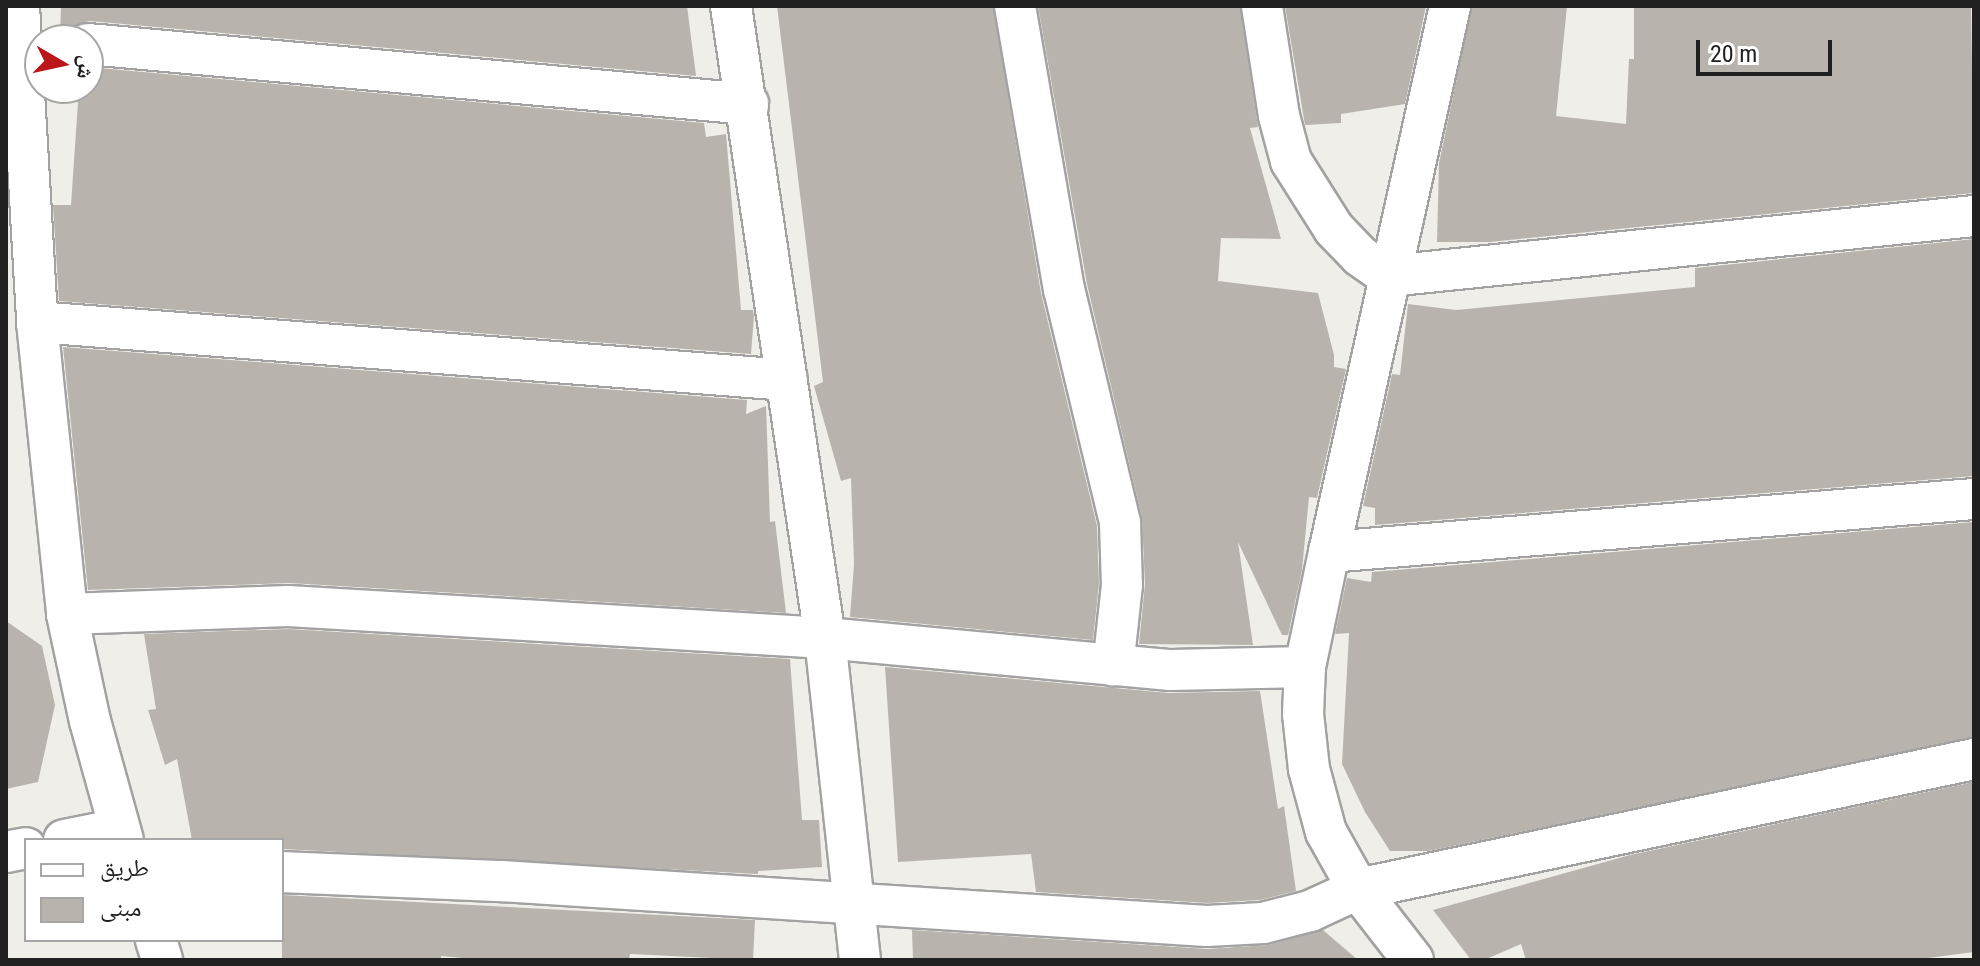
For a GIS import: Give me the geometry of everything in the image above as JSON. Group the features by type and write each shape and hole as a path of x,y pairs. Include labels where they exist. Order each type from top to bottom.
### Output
{"street":[{"path":"731,6 825,638 851,903 860,960"},
{"path":"1015,6 1064,289 1120,523 1122,585 1113,666"},
{"path":"1262,6 1279,116 1291,161 1334,229 1360,256 1389,276 1974,216"},
{"path":"1413,960 1358,889 1326,832 1309,769 1303,714 1305,667 1450,6"},
{"path":"104,45 748,104"},
{"path":"27,104 37,322 67,614 121,834 83,838"},
{"path":"37,322 787,380"},
{"path":"1329,552 1974,499"},
{"path":"67,614 288,606 825,638 1171,670 1305,667"},
{"path":"284,872 1207,926 1263,923 1310,911 1358,889 1974,759"}],"building":[{"path":"61,6 687,6 696,76 90,21 60,24"},
{"path":"777,6 993,6 1041,293 1097,526 1099,584 1093,640 850,617 854,564 851,478 841,481 814,386 823,382"},
{"path":"1038,6 1240,6 1258,127 1250,128 1281,239 1221,238 1218,281 1318,293 1334,355 1334,367 1346,369 1317,498 1309,497 1302,570 1288,635 1282,635 1238,542 1253,645 1139,644 1145,584 1142,518 1087,284"},
{"path":"1285,6 1426,6 1405,104 1341,114 1341,123 1305,125"},
{"path":"1472,6 1567,6 1556,116 1626,124 1629,59 1634,59 1634,6 1971,6 1974,193 1490,242 1437,242 1439,163"},
{"path":"104,68 704,123 706,137 726,134 741,310 753,310 754,316 751,354 59,301 53,205 71,205 78,104 104,104"},
{"path":"1974,239 1974,476 1375,525 1375,508 1363,506 1392,374 1400,375 1408,304 1456,310 1695,287 1695,268"},
{"path":"63,347 747,400 746,414 766,406 770,522 775,521 786,613 289,583 88,590"},
{"path":"1974,522 1974,737 1429,851 1390,851 1365,812 1342,764 1349,633 1335,634 1347,578 1371,582 1372,572"},
{"path":"6,621 42,646 55,705 38,782 6,789"},
{"path":"288,629 790,659 802,820 819,820 822,867 758,871 758,874 284,849 284,838 192,838 177,759 165,765 148,710 156,709 144,634"},
{"path":"885,667 1169,693 1260,691 1278,809 1284,806 1296,891 1260,900 1207,903 1036,892 1031,854 898,862"},
{"path":"1974,782 1974,952 1913,960 1526,960 1521,944 1484,960 1471,960 1433,910 1630,855"},
{"path":"284,895 755,920 753,960 630,954 629,960 484,960 441,956 441,960 282,960"},
{"path":"912,930 1208,949 1268,945 1323,930 1358,960 913,960"}]}
